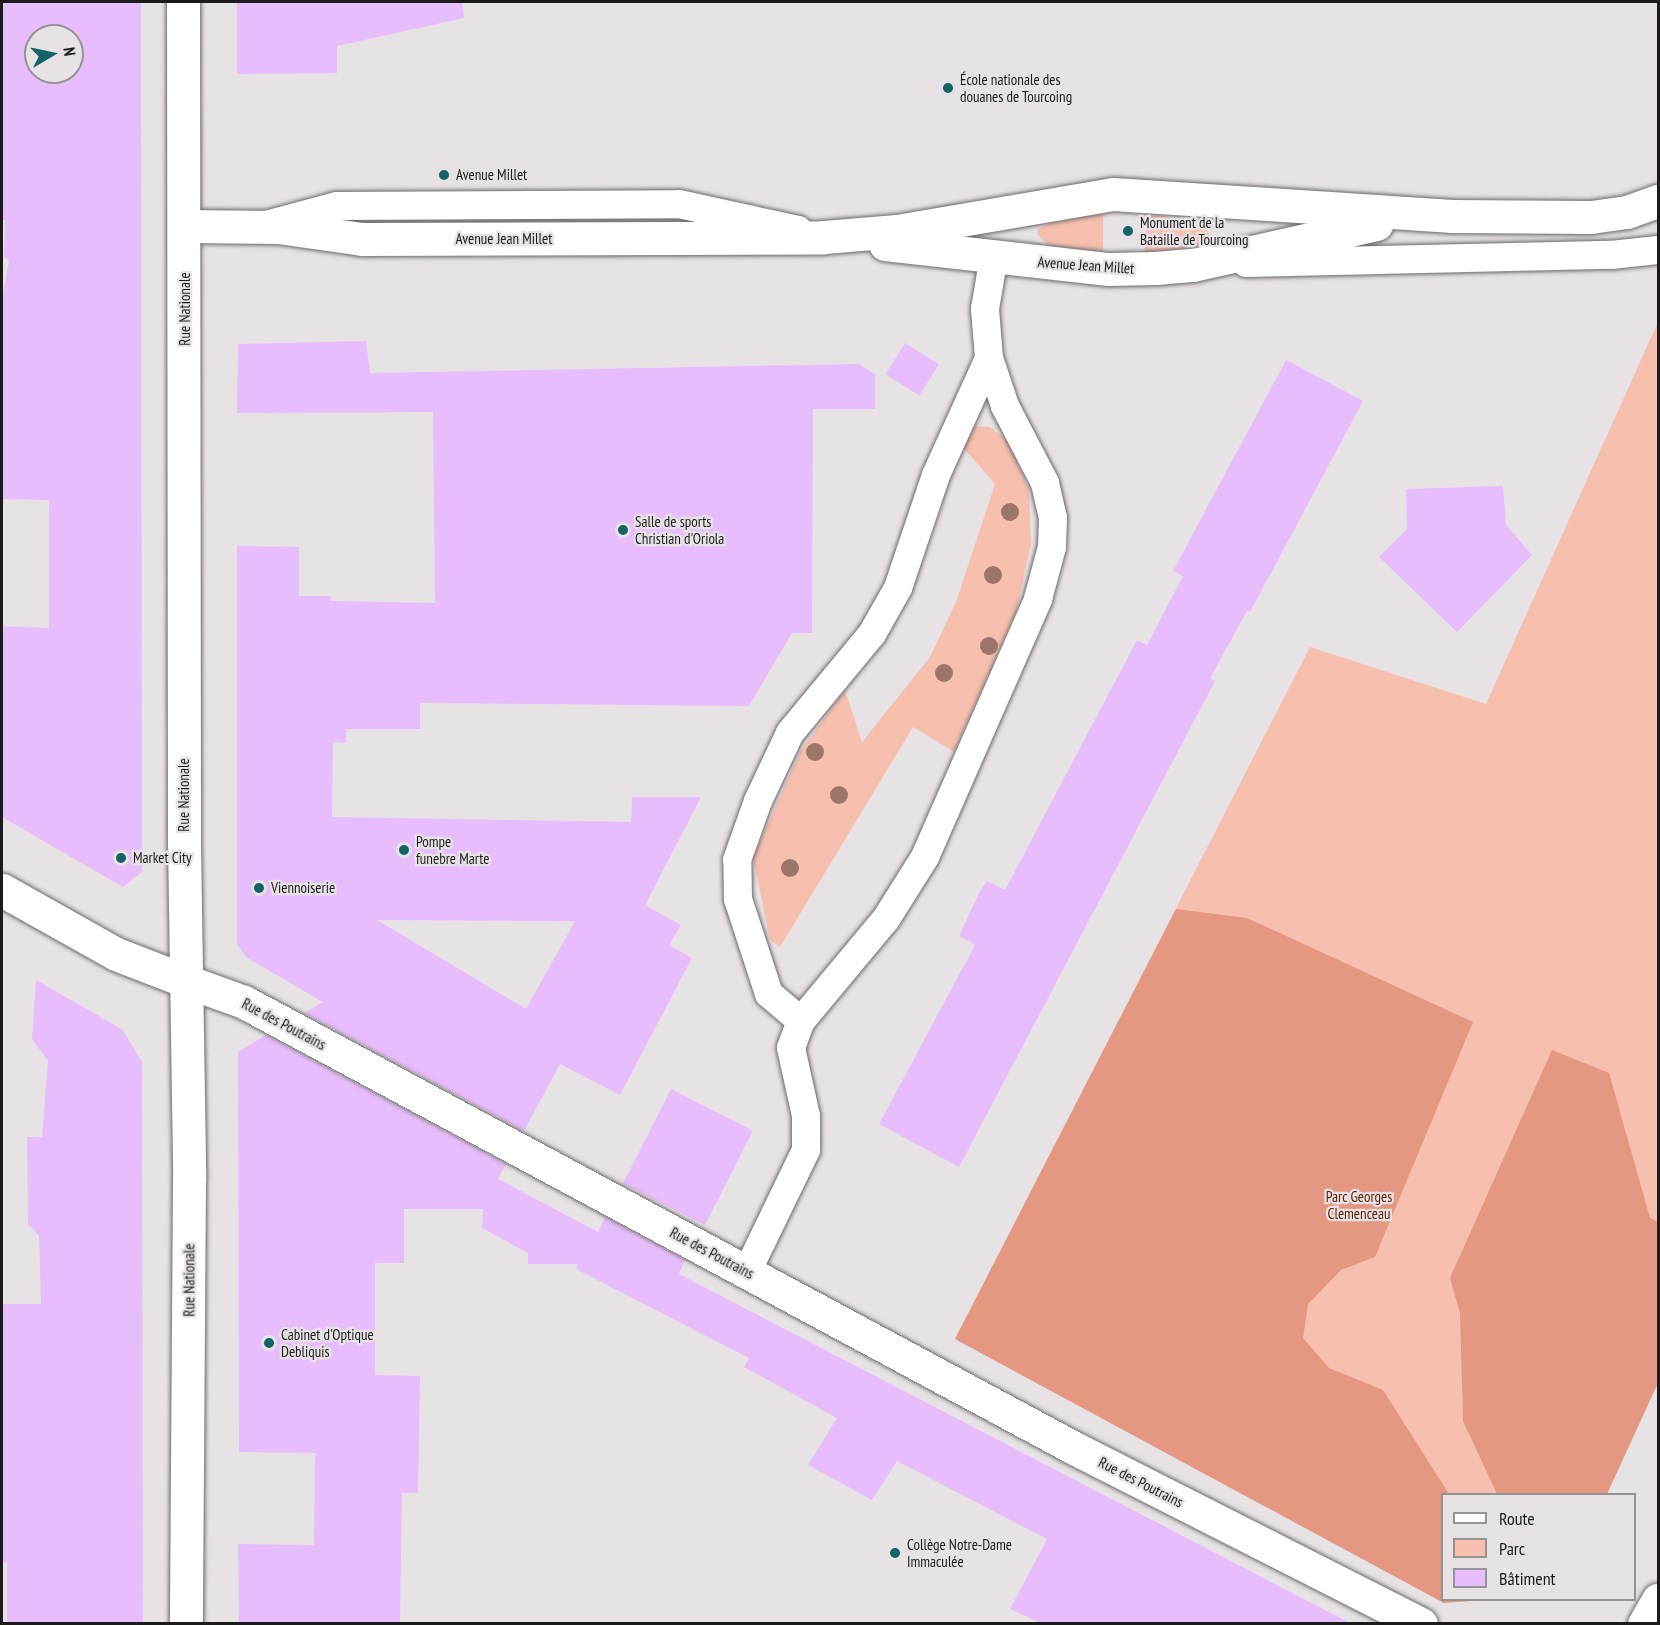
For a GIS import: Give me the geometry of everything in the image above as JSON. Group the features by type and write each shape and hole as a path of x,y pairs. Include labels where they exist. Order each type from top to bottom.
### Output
{"main road":[{"name":"Rue Nationale","path":"183,2 186,981 189,1179 186,1623"},
{"name":"Avenue Jean Millet","path":"185,226 259,227 362,239 824,237 897,231 1082,198 1138,193 1234,205 1452,216 1591,217 1627,212 1659,201"},
{"name":"Avenue Jean Millet","path":"824,237 1109,269 1193,265 1340,230 1452,216"},
{"name":"Rue des Poutrains","path":"2,890 116,954 244,1002 1074,1448 1421,1623"},
{"path":"1644,1623 1659,1600"}],"lane":[{"path":"1193,265 1602,256 1659,250"},
{"path":"747,1272 806,1150 806,1116 791,1047 801,1022 886,919 925,856 1038,599 1052,547 1053,518 1045,483 1005,406 989,357 985,309 994,256"},
{"path":"801,1022 769,994 738,899 737,861 758,801 790,733 872,634 898,588 936,475 989,357"}],"green space":[{"path":"1103,213 1103,255 1048,245 1037,234 1038,229 1051,223"},
{"path":"1146,214 1175,218 1207,227 1210,241 1204,246 1145,254"},
{"name":"Parc Georges Clemenceau","path":"1658,322 1658,1383 1607,1493 1441,1493 1441,1601 1471,1601 1444,1603 955,1339 1310,647 1486,704"},
{"path":"971,426 990,427 1010,443 1029,490 1031,544 1016,612 954,752 913,727 780,947 770,940 753,857 800,752 845,690 862,742 930,657 956,602 995,484 961,445"},
{"path":"1176,909 1247,918 1473,1022 1375,1257 1341,1270 1308,1304 1303,1338 1329,1368 1383,1390 1448,1493 1441,1493 1441,1601 1470,1601 1444,1603 955,1339"},
{"path":"1552,1050 1609,1073 1650,1218 1658,1222 1658,1383 1607,1493 1497,1493 1463,1421 1460,1313 1450,1278"}],"building":[{"path":"2,2 141,2 142,872 123,887 2,817 2,626 49,628 49,500 2,499 2,298 9,262 4,256 5,220 2,220"},
{"path":"237,2 462,2 464,18 337,46 337,73 237,74"},
{"path":"366,341 370,373 858,364 875,374 875,409 813,409 812,633 792,633 749,706 420,703 420,729 346,729 346,743 333,742 332,817 631,822 632,797 701,797 645,905 681,925 669,945 692,958 620,1095 560,1064 524,1131 304,1013 323,1002 246,957 237,944 237,546 299,547 299,596 330,596 331,601 435,603 433,412 237,413 238,344","holes":["377,920 575,921 526,1009"]},
{"path":"905,343 939,364 919,396 885,374"},
{"path":"1286,360 1363,401 1250,612 1247,611 1210,678 1215,681 959,1167 879,1124 975,945 959,936 980,891 987,881 1005,890 1137,640 1147,645 1183,576 1173,571"},
{"path":"1503,486 1506,525 1532,555 1457,632 1379,557 1407,529 1406,489"},
{"path":"36,980 123,1030 142,1062 143,1623 7,1623 7,1562 2,1562 2,1304 41,1304 39,1236 28,1224 27,1137 42,1137 48,1061 32,1039"},
{"path":"266,1035 506,1164 498,1179 598,1232 605,1217 685,1260 679,1274 1350,1623 1041,1623 1010,1609 1047,1539 897,1461 872,1500 808,1465 837,1418 744,1367 749,1358 576,1269 578,1264 528,1264 528,1253 482,1228 483,1209 404,1209 404,1263 375,1263 375,1375 420,1376 418,1493 402,1493 400,1623 239,1623 238,1544 314,1545 315,1453 239,1452 238,1052"},
{"path":"671,1089 753,1131 705,1225 623,1183"}],"place":[{"name":"École nationale des douanes de Tourcoing","path":"948,88"},
{"name":"Avenue Millet","path":"444,175"},
{"name":"Monument de la Bataille de Tourcoing","path":"1128,231"},
{"name":"Salle de sports Christian d'Oriola","path":"623,530"},
{"name":"Pompe funebre Marte","path":"404,850"},
{"name":"Market City","path":"121,858"},
{"name":"Viennoiserie","path":"259,888"},
{"name":"Cabinet d'Optique Debliquis","path":"269,1343"},
{"name":"Collège Notre-Dame Immaculée","path":"895,1553"}]}
